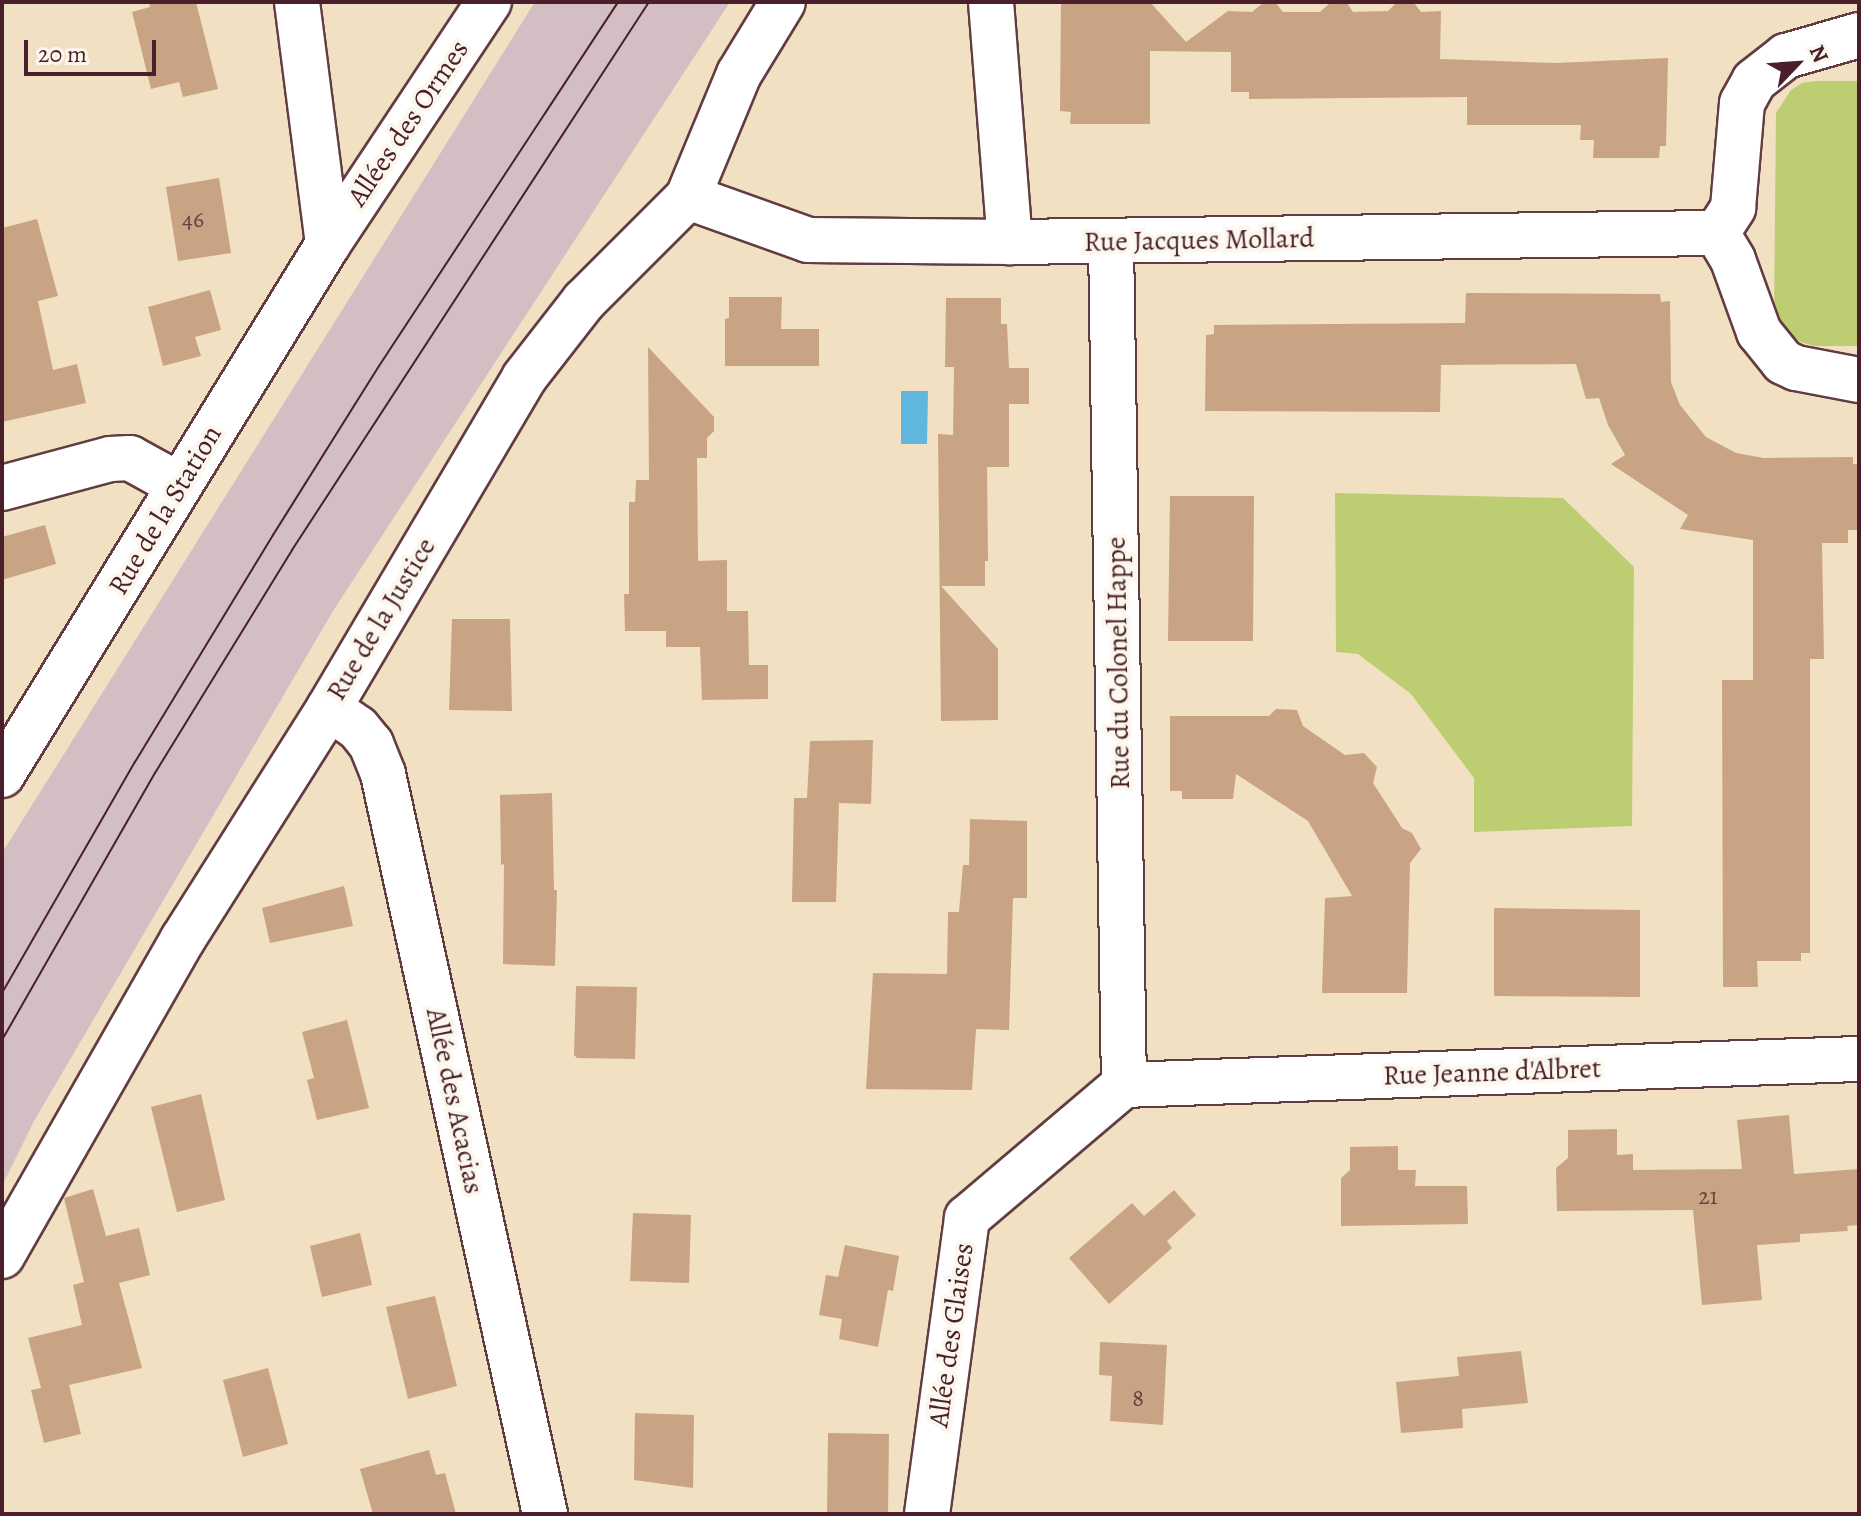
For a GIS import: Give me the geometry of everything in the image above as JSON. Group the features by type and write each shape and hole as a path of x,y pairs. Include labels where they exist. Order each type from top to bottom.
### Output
{"street":[{"path":"297,2 328,244"},
{"name":"Allées des Ormes","path":"328,244 489,2"},
{"name":"Rue de la Justice","path":"2,1256 183,939 329,708 524,378 584,301 688,197 739,74 783,2"},
{"path":"991,2 1010,242"},
{"path":"1859,35 1786,56 1754,81 1742,103 1733,208 1717,233 1733,260 1759,332 1783,362 1796,368 1859,380"},
{"name":"Rue Jacques Mollard","path":"688,197 808,240 1010,242 1717,233"},
{"name":"Rue du Colonel Happe","path":"1111,241 1124,1085"},
{"name":"Rue de la Station","path":"2,775 328,244"},
{"path":"2,488 110,459 130,458 179,485"},
{"name":"Allée des Acacias","path":"329,708 358,728 371,744 383,774 545,1514"},
{"name":"Rue Jeanne d'Albret","path":"1124,1085 1859,1059"},
{"name":"Allée des Glaises","path":"927,1514 967,1218 1124,1085"}],"shaded area":[{"path":"535,2 730,2 333,611 34,1121 2,1186 2,853"}],"green space":[{"path":"1859,81 1859,346 1814,346 1801,342 1790,335 1774,313 1776,113 1791,90 1802,83"},
{"path":"1335,493 1563,498 1634,567 1632,826 1474,832 1474,778 1411,694 1358,654 1336,652"}],"water":[{"path":"901,391 928,391 927,444 901,444"}],"building":[{"path":"149,2 196,2 218,89 183,97 179,82 151,89 132,12 150,7"},
{"path":"1061,2 1150,2 1186,42 1228,11 1252,12 1264,2 1275,2 1283,12 1320,12 1330,3 1347,3 1353,12 1388,11 1397,2 1414,3 1421,12 1441,11 1440,59 1555,63 1668,58 1666,146 1660,146 1659,158 1593,158 1594,140 1580,140 1581,125 1467,125 1467,97 1249,99 1249,92 1231,92 1231,52 1150,51 1150,124 1070,124 1071,112 1060,111"},
{"path":"219,178 231,253 178,261 166,187"},
{"path":"37,219 58,296 38,301 53,370 77,364 86,403 2,422 2,228"},
{"path":"210,290 221,330 195,337 201,356 163,366 148,307"},
{"path":"1466,293 1660,294 1661,302 1670,301 1671,382 1680,405 1706,437 1736,453 1764,458 1853,457 1853,464 1859,464 1859,530 1848,530 1848,543 1822,543 1824,659 1810,659 1810,953 1801,953 1801,961 1757,961 1758,987 1723,987 1722,680 1753,680 1753,540 1680,529 1688,515 1611,464 1625,455 1608,425 1599,398 1586,399 1576,364 1441,365 1440,412 1205,411 1206,335 1214,334 1214,325 1465,323"},
{"path":"729,297 782,297 781,329 819,329 819,366 725,366 725,319 729,318"},
{"path":"946,298 1001,298 1001,324 1007,324 1009,368 1029,368 1029,404 1009,404 1009,467 987,467 988,561 985,561 985,586 941,586 998,649 998,720 941,721 938,434 953,435 954,367 945,367"},
{"path":"648,347 714,417 714,431 707,438 707,458 697,458 698,561 727,560 727,611 748,611 749,665 768,665 768,699 702,700 700,647 666,647 666,631 625,631 624,594 629,594 629,502 635,502 636,480 649,480"},
{"path":"1170,496 1254,496 1253,641 1168,641"},
{"path":"45,525 56,564 2,580 2,537"},
{"path":"452,619 510,619 512,711 449,710"},
{"path":"1276,709 1297,710 1303,726 1345,755 1364,753 1377,767 1373,783 1402,828 1412,833 1421,849 1410,863 1407,993 1322,993 1325,898 1352,896 1308,821 1236,774 1233,799 1182,799 1182,791 1170,791 1170,716 1269,716"},
{"path":"873,740 871,804 839,803 836,902 792,902 794,798 807,798 810,741"},
{"path":"552,793 554,890 557,890 555,966 503,964 504,864 501,865 500,795"},
{"path":"970,819 1027,821 1027,898 1013,898 1009,1030 976,1029 972,1090 866,1089 873,973 947,974 948,912 959,912 963,865 969,865"},
{"path":"344,886 353,926 270,943 262,908"},
{"path":"1494,908 1640,910 1640,997 1494,996"},
{"path":"576,986 637,987 635,1059 577,1058 574,1055"},
{"path":"347,1020 369,1108 317,1120 307,1080 314,1078 302,1032"},
{"path":"201,1094 225,1200 177,1212 151,1107"},
{"path":"1789,1115 1794,1174 1859,1169 1859,1225 1847,1226 1848,1231 1800,1234 1800,1242 1757,1245 1762,1300 1702,1305 1693,1210 1557,1211 1556,1168 1568,1158 1568,1130 1617,1129 1617,1155 1633,1154 1633,1170 1742,1169 1737,1120"},
{"path":"1398,1146 1398,1170 1416,1170 1415,1186 1467,1186 1468,1224 1341,1226 1341,1178 1350,1170 1350,1147"},
{"path":"93,1189 106,1236 139,1228 150,1275 119,1283 142,1368 69,1385 81,1434 44,1443 31,1390 41,1388 28,1338 82,1325 73,1285 84,1282 64,1198"},
{"path":"1174,1190 1196,1215 1167,1241 1172,1248 1109,1304 1069,1258 1132,1203 1144,1216"},
{"path":"633,1213 691,1215 689,1283 630,1281"},
{"path":"360,1233 372,1285 322,1297 310,1246"},
{"path":"845,1245 899,1256 893,1291 888,1290 878,1347 839,1339 842,1319 819,1315 826,1275 838,1277"},
{"path":"435,1296 457,1386 408,1399 386,1307"},
{"path":"1100,1342 1167,1345 1163,1425 1110,1421 1112,1376 1099,1375"},
{"path":"1521,1351 1528,1403 1462,1409 1463,1428 1401,1433 1396,1382 1459,1376 1457,1357"},
{"path":"268,1368 288,1444 243,1457 223,1380"},
{"path":"635,1413 694,1415 693,1488 634,1480"},
{"path":"828,1433 889,1434 888,1514 827,1514"},
{"path":"429,1450 436,1475 445,1473 456,1514 373,1514 360,1469"}],"tram line":[{"path":"2,993 135,762 273,535 379,366 618,2"},
{"path":"2,1040 155,773 292,550 649,2"}]}
